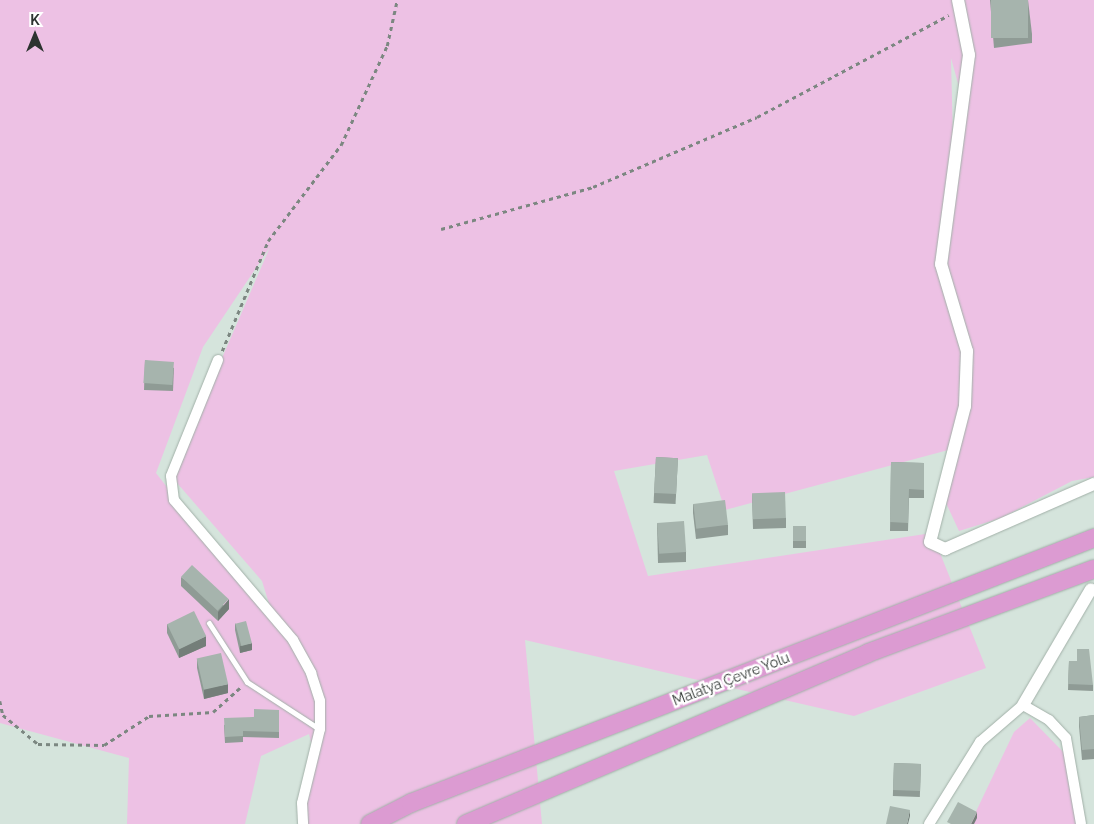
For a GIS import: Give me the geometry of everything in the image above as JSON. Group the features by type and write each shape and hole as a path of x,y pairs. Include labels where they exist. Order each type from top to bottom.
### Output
{"highway":[{"name":"Malatya Çevre Yolu","path":"370,824 411,803 1094,538"},
{"name":"Malatya Çevre Yolu","path":"466,824 868,653 1094,569"}],"street":[{"path":"960,4 969,55 941,264 967,351 965,406 930,542 945,549 1094,484"},
{"path":"218,360 171,476 174,500 293,640 317,692 320,729 302,803 303,824"},
{"path":"929,824 980,742 1023,705 1091,589"},
{"path":"1023,705 1049,720 1066,738 1081,824"}],"lane":[{"path":"209,623 247,682 320,729"}],"path":[{"path":"218,360 268,241 341,145 387,46 397,0"},
{"path":"442,229 593,187 757,117 960,4"},
{"path":"0,701 3,715 38,744 104,745 149,716 212,712 247,682"}],"shaded area":[{"path":"0,0 1094,0 1094,477 1072,481 1001,518 959,531 940,490 952,449 725,510 707,455 614,471 648,576 932,533 986,668 854,716 525,640 542,824 303,824 315,758 309,734 261,756 245,824 127,824 129,758 0,723","holes":["951,59 966,112 954,180","270,247 171,476 262,581 277,629 156,473 203,347"]},
{"path":"1030,718 1070,759 1082,824 970,824 1014,732"}],"building":[{"path":"991,0 1028,0 1028,38 991,38"},
{"path":"145,360 174,362 172,385 143,383"},
{"path":"656,457 678,458 676,494 654,493"},
{"path":"891,462 924,463 924,490 909,489 908,523 890,522"},
{"path":"785,492 786,518 753,519 752,493"},
{"path":"725,500 728,525 696,529 693,504"},
{"path":"684,521 686,552 659,554 657,523"},
{"path":"793,526 806,526 806,541 793,541"},
{"path":"192,565 229,599 218,611 181,577"},
{"path":"194,611 206,636 179,649 167,624"},
{"path":"246,621 252,643 241,646 235,624"},
{"path":"1077,649 1089,649 1093,685 1068,684 1069,661 1077,661"},
{"path":"221,653 228,684 204,690 197,659"},
{"path":"254,709 279,710 279,732 243,731 243,736 225,737 224,718 254,717"},
{"path":"1094,715 1094,749 1082,750 1079,717"},
{"path":"894,763 921,764 920,791 893,790"},
{"path":"958,802 977,812 971,824 951,824 947,822"},
{"path":"890,806 910,810 907,824 886,824"}]}
